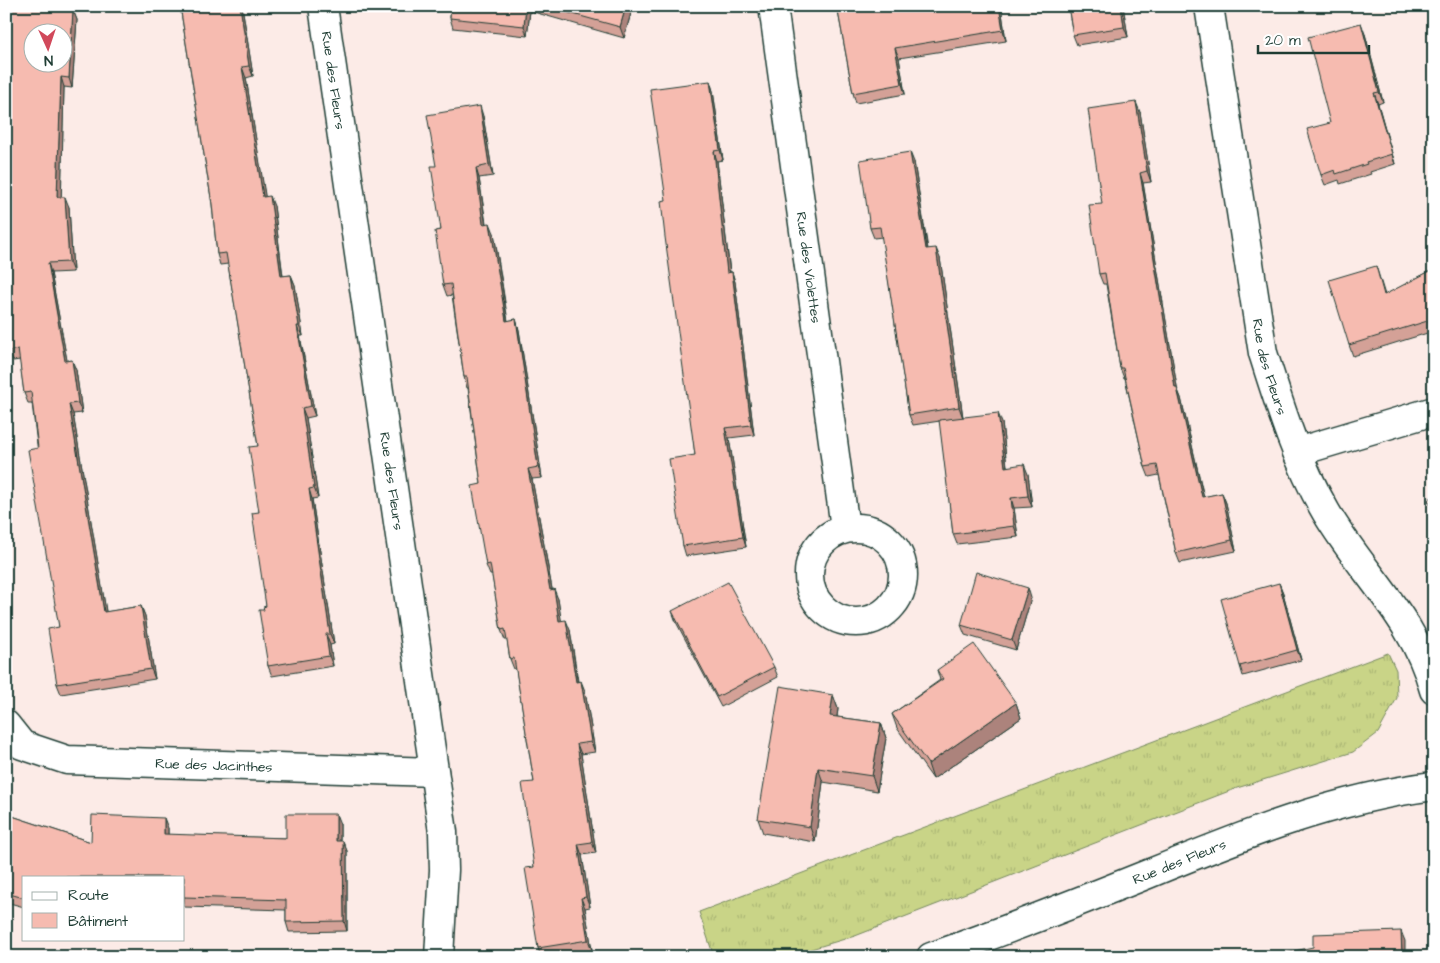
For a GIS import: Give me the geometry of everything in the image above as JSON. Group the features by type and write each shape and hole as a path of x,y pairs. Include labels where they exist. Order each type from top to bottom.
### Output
{"street":[{"name":"Rue des Fleurs","path":"323,6 443,832 444,870 438,957"},
{"name":"Rue des Violettes","path":"773,6 845,528"},
{"name":"Rue des Fleurs","path":"1210,6 1263,353 1297,452 1326,512 1345,542 1405,622 1430,675 1434,690"},
{"path":"1297,452 1434,411"},
{"name":"Rue des Jacinthes","path":"6,725 22,745 67,760 434,772"},
{"name":"Rue des Fleurs","path":"940,955 1019,926 1279,823 1352,800 1395,791 1434,786"}],"green space":[{"path":"1388,653 1396,670 1397,698 1378,733 1353,752 1237,788 855,936 784,957 714,957 699,912"}],"building":[{"path":"12,6 58,6 57,8 73,10 72,27 72,22 22,22 22,72 69,72 69,78 61,77 57,197 65,197 69,262 48,263 65,361 72,360 78,403 69,404 104,612 141,606 151,669 57,684 48,629 59,627 28,450 38,448 31,392 24,393 18,349 9,351 6,335 6,295 8,295 6,261 6,100"},
{"path":"180,6 240,6 249,66 242,67 263,197 270,196 281,276 291,275 299,326 297,326 311,406 302,408 314,488 309,489 330,634 326,634 329,656 268,666 259,610 264,610 263,607 266,606 252,513 259,512 249,447 258,446 226,253 217,254 212,204"},
{"path":"451,6 526,6 524,26 450,18"},
{"path":"544,6 626,6 620,27"},
{"path":"837,6 999,6 1003,30 895,48 902,84 853,93"},
{"path":"1068,6 1121,6 1124,27 1073,35"},
{"path":"1361,23 1379,92 1374,93 1392,154 1336,174 1335,170 1321,175 1307,129 1330,123 1308,37"},
{"path":"710,81 720,150 714,151 727,273 732,272 751,425 725,428 743,537 683,546 669,459 695,455 665,237 661,201 666,200 650,89"},
{"path":"1136,102 1147,171 1140,173 1175,388 1177,388 1202,497 1222,493 1232,540 1176,553 1157,465 1145,467 1123,368 1120,368 1105,273 1099,274 1089,205 1102,204 1088,109"},
{"path":"480,106 489,165 476,168 483,224 490,223 506,321 516,319 538,467 528,469 550,590 554,589 559,621 566,620 576,682 581,681 591,742 577,744 592,842 578,844 586,897 581,898 588,940 538,948 525,868 534,867 522,783 534,782 514,658 510,659 505,629 501,630 490,564 486,565 472,486 481,484 467,377 464,377 451,284 443,285 435,231 441,230 431,166 436,166 427,115"},
{"path":"910,152 926,249 936,248 959,407 909,415 880,227 870,228 860,160"},
{"path":"1376,266 1384,295 1434,269 1434,319 1349,345 1329,280"},
{"path":"998,413 1005,467 1024,464 1028,496 1011,498 1014,526 953,534 939,420"},
{"path":"1434,495 1434,506 1428,500"},
{"path":"976,572 1028,588 1012,640 961,625"},
{"path":"728,582 774,667 717,697 672,611"},
{"path":"1279,583 1297,650 1240,666 1221,599"},
{"path":"974,644 1016,703 928,764 892,714 943,679 937,670"},
{"path":"780,686 833,695 830,716 881,723 872,776 818,768 810,827 758,819"},
{"path":"6,814 91,842 92,815 164,818 164,834 286,838 286,814 336,814 336,841 343,841 344,921 286,922 286,900 185,897 185,876 22,876 22,897 6,893"},
{"path":"1401,931 1402,957 1267,957 1313,947 1313,934"}]}
